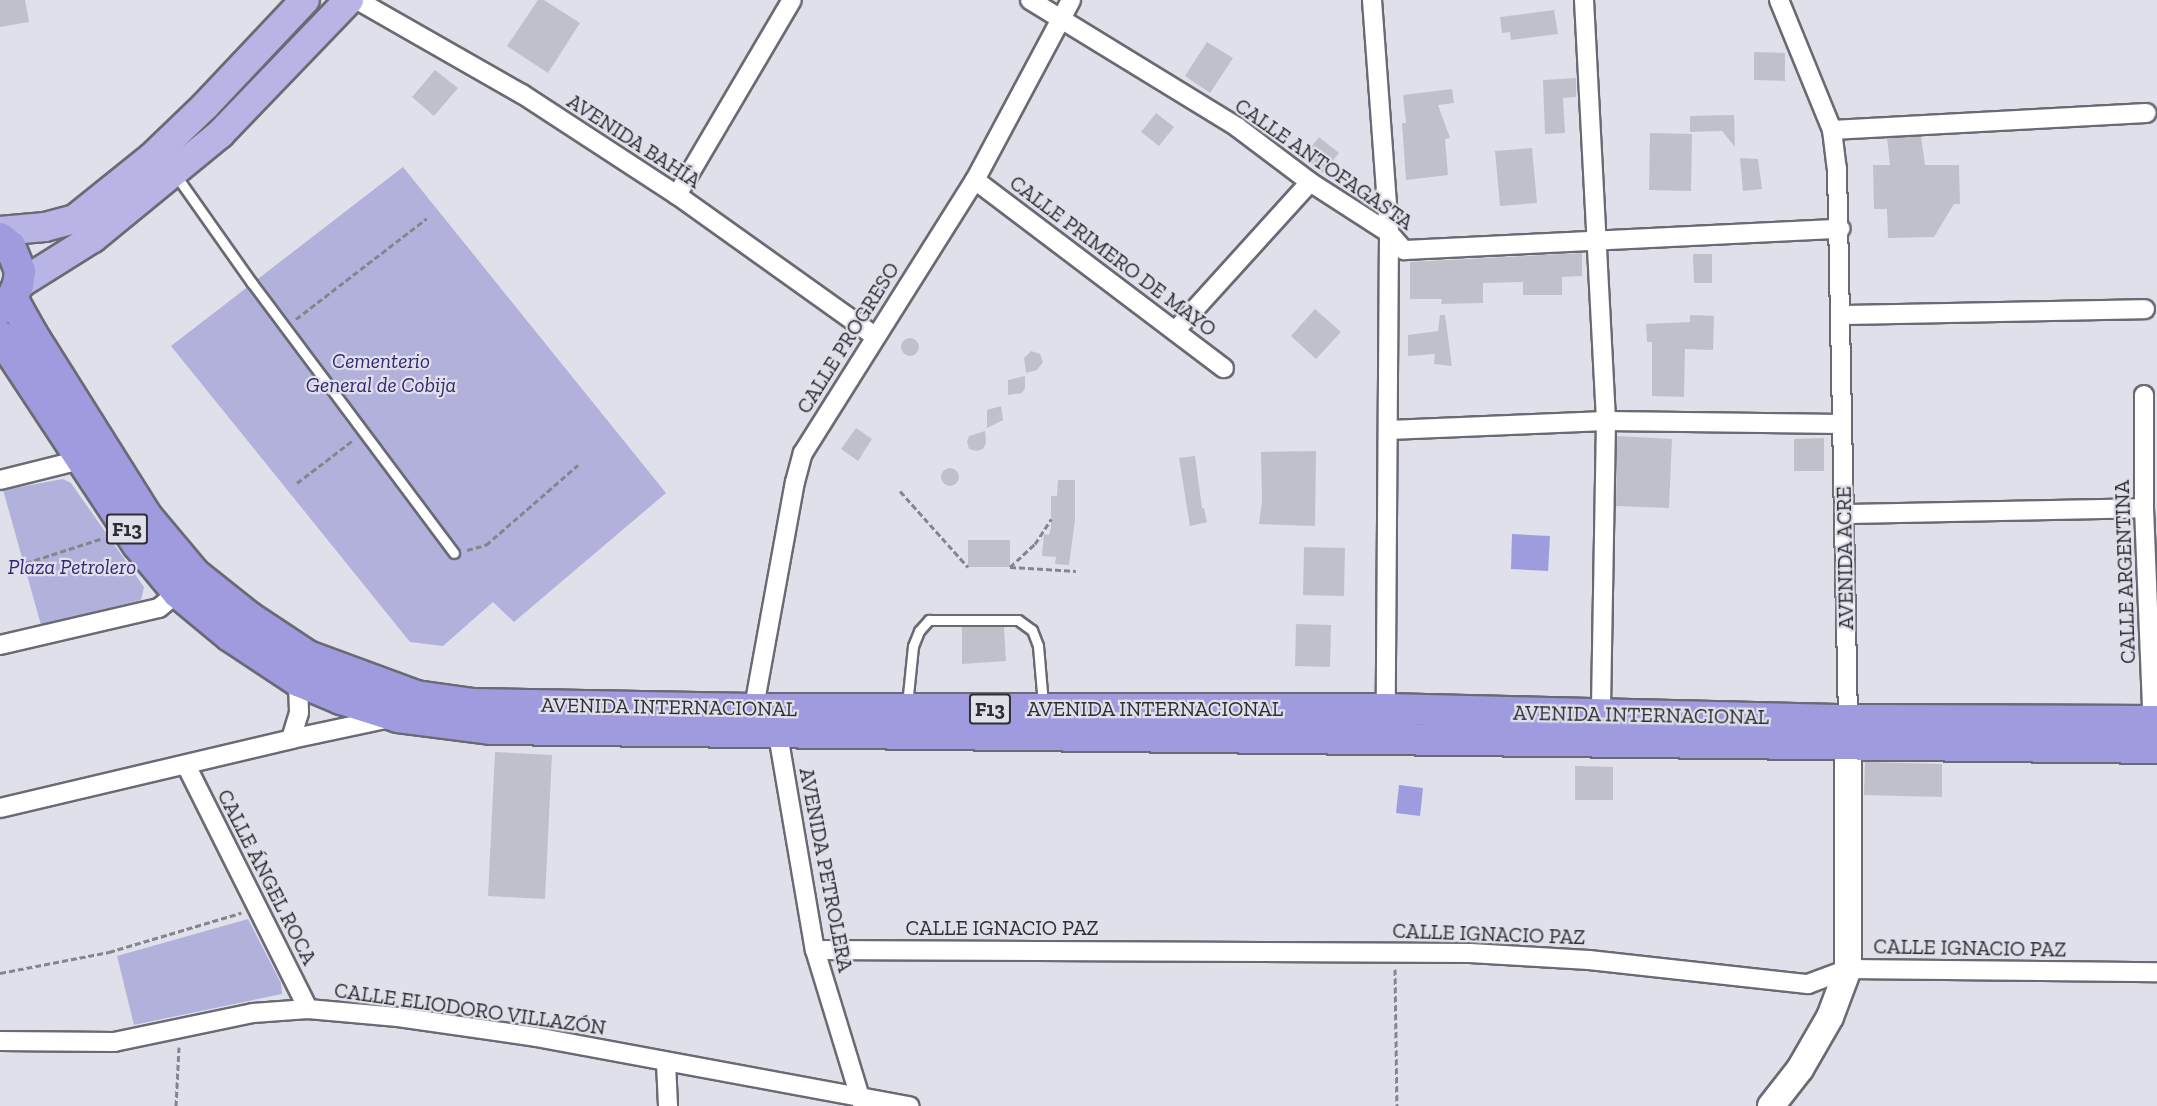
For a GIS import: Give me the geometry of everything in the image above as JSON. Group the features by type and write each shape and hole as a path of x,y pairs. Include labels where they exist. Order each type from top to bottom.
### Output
{"highway":[{"name":"F13","path":"0,238 10,246 17,258 20,271 10,297"},
{"name":"AVENIDA INTERNACIONAL","path":"10,297 187,584 230,636 298,681 341,699 398,717 490,729 764,720 1386,724 1848,732 2155,734"},
{"name":"AVENIDA INTERNACIONAL","path":"0,336 138,545 187,584 249,617 308,656 416,696 473,704 764,720 907,709 1044,709 1386,724 1601,715 1848,732"}],"main road":[{"path":"0,231 45,227 75,219 152,157 206,105 304,0"},
{"path":"10,297 93,238 220,134 349,0"},
{"name":"AVENIDA ACRE","path":"1771,1106 1800,1069 1830,1017 1848,969 1848,732"}],"street":[{"name":"AVENIDA BAHÍA","path":"357,0 522,94 677,195 875,336"},
{"path":"677,195 792,0"},
{"name":"CALLE ANTOFAGASTA","path":"1030,0 1237,127 1310,182 1389,233 1404,250 1598,238 1840,229"},
{"name":"CALLE PROGRESO","path":"764,720 795,482 803,453 975,180 1071,0"},
{"path":"1372,0 1377,36 1389,233 1386,724"},
{"path":"1584,0 1606,421 1601,715"},
{"name":"AVENIDA ACRE","path":"1779,0 1832,130 1837,168 1842,315 1848,732"},
{"path":"1832,130 2147,113"},
{"name":"CALLE PRIMERO DE MAYO","path":"975,180 1224,368"},
{"path":"1175,331 1310,182"},
{"path":"1842,315 2145,309"},
{"name":"CALLE ARGENTINA","path":"2144,395 2144,508 2155,734"},
{"path":"1389,430 1606,421 1842,424"},
{"path":"0,480 80,459"},
{"path":"1845,514 2144,508"},
{"path":"0,645 159,608 187,584"},
{"path":"291,738 299,712 298,681"},
{"path":"0,808 291,738 398,717"},
{"name":"AVENIDA PETROLERA","path":"764,720 815,950 862,1101"},
{"name":"CALLE ÁNGEL ROCA","path":"186,765 308,1009"},
{"name":"CALLE IGNACIO PAZ","path":"815,950 1396,952 1589,960 1808,984 1848,969 2157,972"},
{"name":"CALLE ELIODORO VILLAZÓN","path":"0,1041 114,1042 253,1013 308,1009 398,1017 513,1034 862,1101 910,1106"},
{"path":"666,1063 668,1106"}],"lane":[{"path":"174,172 285,327 454,553"},
{"path":"907,709 914,646 919,631 929,620 1018,620 1032,630 1038,646 1044,709"}],"path":[{"path":"285,327 427,218"},
{"path":"297,483 363,432"},
{"path":"454,553 486,545 578,465"},
{"path":"900,491 968,567"},
{"path":"1051,519 1035,544 1010,567 1076,571"},
{"path":"26,563 103,538"},
{"path":"0,973 109,952 257,908"},
{"path":"1396,952 1394,995 1397,1106"},
{"path":"176,1106 180,1030"}],"green space":[{"name":"Cementerio General de Cobija","path":"403,167 666,493 514,622 493,602 443,646 410,642 171,346"},
{"name":"Plaza Petrolero","path":"63,479 71,483 144,587 141,600 41,625 3,490"},
{"path":"248,919 281,983 282,994 134,1025 117,956"}],"shaded area":[{"path":"1512,534 1550,536 1548,571 1511,569"},
{"path":"1399,785 1423,788 1420,816 1396,813"}],"building":[{"path":"0,0 25,0 29,22 0,27"},
{"path":"538,0 544,0 580,23 548,73 507,46"},
{"path":"1554,10 1558,34 1511,40 1510,32 1502,33 1500,17"},
{"path":"1207,42 1233,58 1210,93 1185,76"},
{"path":"1754,52 1785,53 1785,81 1754,80"},
{"path":"435,70 458,88 434,116 412,97"},
{"path":"1576,78 1576,97 1563,98 1565,133 1545,134 1543,80"},
{"path":"1452,89 1454,103 1438,105 1450,138 1445,139 1448,175 1406,180 1402,123 1406,123 1403,95"},
{"path":"1156,113 1174,127 1159,146 1141,132"},
{"path":"1734,115 1735,147 1722,131 1690,132 1690,116"},
{"path":"1650,133 1692,134 1691,191 1649,190"},
{"path":"1921,136 1925,165 1959,165 1960,204 1954,204 1934,237 1888,238 1887,209 1874,209 1873,165 1890,165 1887,138"},
{"path":"1319,137 1339,153 1323,173 1303,157"},
{"path":"1532,148 1537,203 1500,206 1495,151"},
{"path":"1740,158 1758,159 1762,189 1743,191"},
{"path":"1582,253 1582,276 1562,277 1562,295 1523,295 1523,282 1483,283 1483,303 1441,304 1442,299 1410,299 1410,262"},
{"path":"1693,254 1712,254 1712,283 1694,283"},
{"path":"1315,309 1341,332 1316,359 1291,336"},
{"path":"1440,315 1445,315 1452,366 1434,364 1435,354 1408,356 1408,335 1438,331"},
{"path":"1690,315 1714,316 1713,350 1685,349 1684,397 1652,396 1652,342 1647,342 1646,324 1690,322"},
{"path":"906,338 914,338 919,343 917,354 906,356 901,351 901,343"},
{"path":"1031,351 1040,354 1043,362 1037,370 1026,373 1024,358"},
{"path":"1025,376 1025,388 1022,393 1008,395 1008,380"},
{"path":"1001,406 1003,420 987,428 987,410"},
{"path":"856,428 872,439 858,461 841,449"},
{"path":"985,431 986,443 983,449 977,451 969,449 967,442 969,436"},
{"path":"1617,436 1672,439 1669,508 1616,506"},
{"path":"1824,438 1824,471 1794,471 1794,439"},
{"path":"1316,451 1315,526 1259,524 1262,501 1261,452"},
{"path":"1195,456 1202,508 1204,508 1207,522 1190,526 1179,458"},
{"path":"946,468 954,468 959,473 957,484 946,486 941,481 941,473"},
{"path":"1058,480 1075,480 1075,520 1069,565 1055,564 1056,557 1042,556 1044,534 1049,535 1051,528 1051,496 1057,496"},
{"path":"968,540 1010,540 1010,567 968,567"},
{"path":"1304,547 1345,548 1344,596 1303,595"},
{"path":"1296,624 1331,625 1330,667 1295,666"},
{"path":"962,627 1004,627 1006,661 962,664"},
{"path":"495,752 552,755 545,899 488,896"},
{"path":"1865,762 1942,764 1942,797 1864,795"},
{"path":"1575,766 1613,767 1613,800 1575,800"}]}
